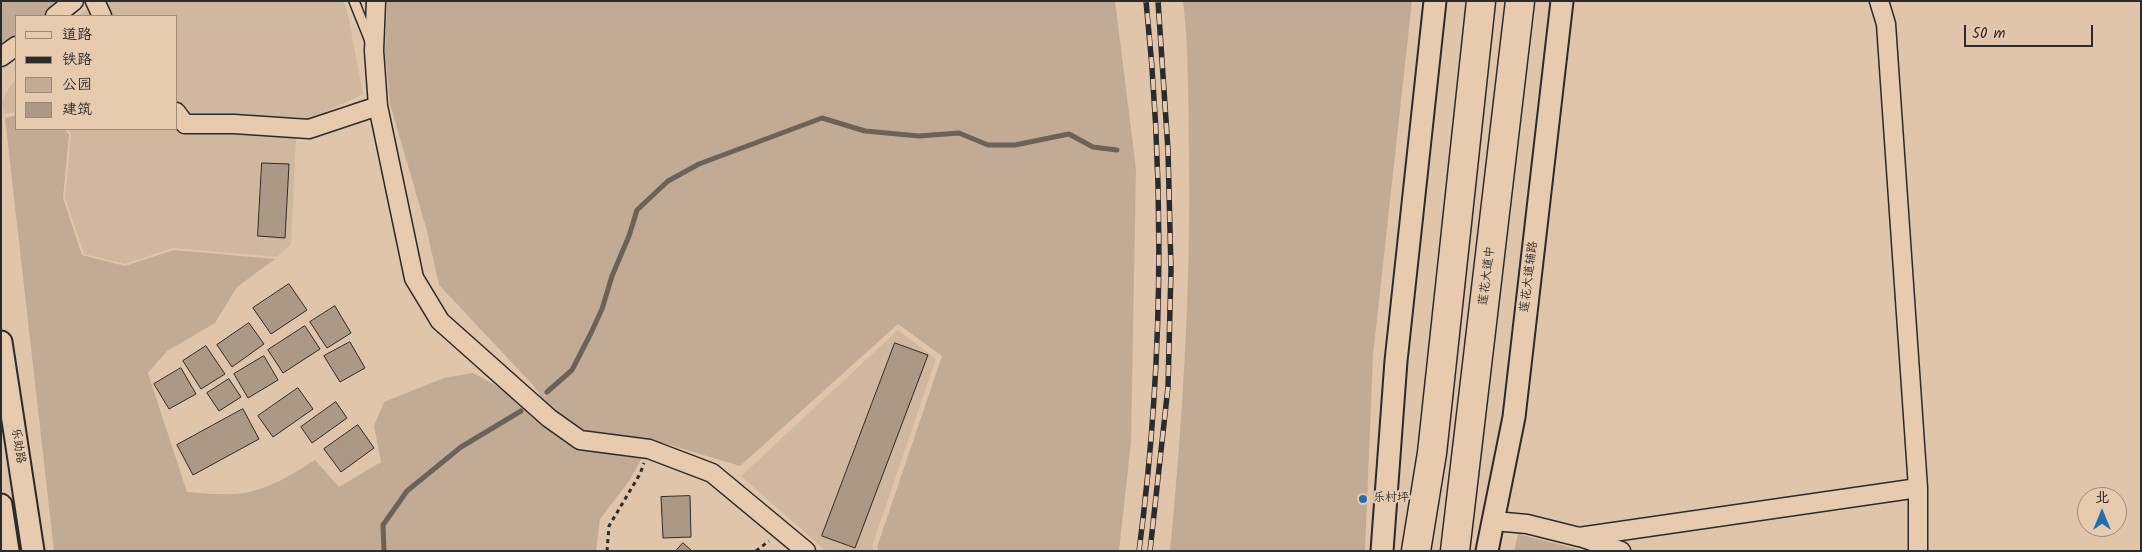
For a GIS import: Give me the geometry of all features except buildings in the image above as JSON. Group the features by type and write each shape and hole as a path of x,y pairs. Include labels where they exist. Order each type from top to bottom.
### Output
{"main road":[{"path":"1416,551 1432,453 1481,1"},
{"name":"莲花大道中","path":"1455,551 1520,1"}],"street":[{"path":"56,15 74,1"},
{"path":"95,1 102,15"},
{"path":"376,1 374,51 378,106 414,278 440,321 549,418 580,440 649,449 712,473 806,551"},
{"path":"1382,551 1396,361 1436,1"},
{"name":"莲花大道辅路","path":"1487,551 1514,418 1562,1"},
{"path":"1879,1 1886,24 1918,488 1918,551"},
{"path":"1,57 15,47"},
{"path":"178,115 185,124 234,124 309,129 378,106"},
{"name":"乐助路","path":"1,342 33,551"},
{"path":"1579,537 1918,488"},
{"path":"1,505 8,551"},
{"path":"1494,521 1527,524 1579,537 1620,551"}],"lane":[{"path":"354,1 374,51"}],"path":[{"path":"607,551 609,526 640,474 649,449"}],"shaded area":[{"path":"98,1 343,1 347,10 363,94 309,120 297,120 291,244 277,257 173,248 125,264 84,254 65,198 71,134 68,130 178,130 178,15 79,15"},
{"path":"15,80 15,112 4,114 2,102"},
{"path":"898,330 936,359 872,546 874,551 826,551 741,476"}],"green space":[{"path":"1,1 67,1 48,15 15,15 15,41 1,50"},
{"path":"387,1 1115,1 1136,169 1131,442 1119,551 879,551 877,547 942,356 898,324 740,466 667,444 580,430 550,410 533,385 439,285 427,231 390,104 385,53"},
{"path":"1183,1 1412,1 1373,355 1365,551 1170,551 1179,451 1189,250 1188,75"},
{"path":"15,115 15,130 65,130 69,134 63,198 82,255 125,266 174,250 275,259 237,287 215,323 167,351 148,373 187,492 224,494 251,492 282,480 315,460 339,487 381,462 374,426 384,402 444,378 473,373 508,392 582,448 642,458 629,481 600,519 596,551 54,551 5,118"},
{"path":"1518,534 1585,551 1514,551"}],"waterway":[{"path":"547,392 572,370 591,333 602,309 612,276 629,236 637,210 668,181 699,164 822,118 865,131 919,136 959,133 988,145 1015,145 1069,134 1093,147 1117,150"},
{"path":"384,551 383,525 407,491 461,447 521,411"}],"railway":[{"path":"1139,551 1153,414 1159,276 1156,139 1146,1"},
{"path":"1150,551 1168,387 1171,270 1168,150 1158,1"}],"place":[{"name":"乐村坪","path":"1363,499"}]}
